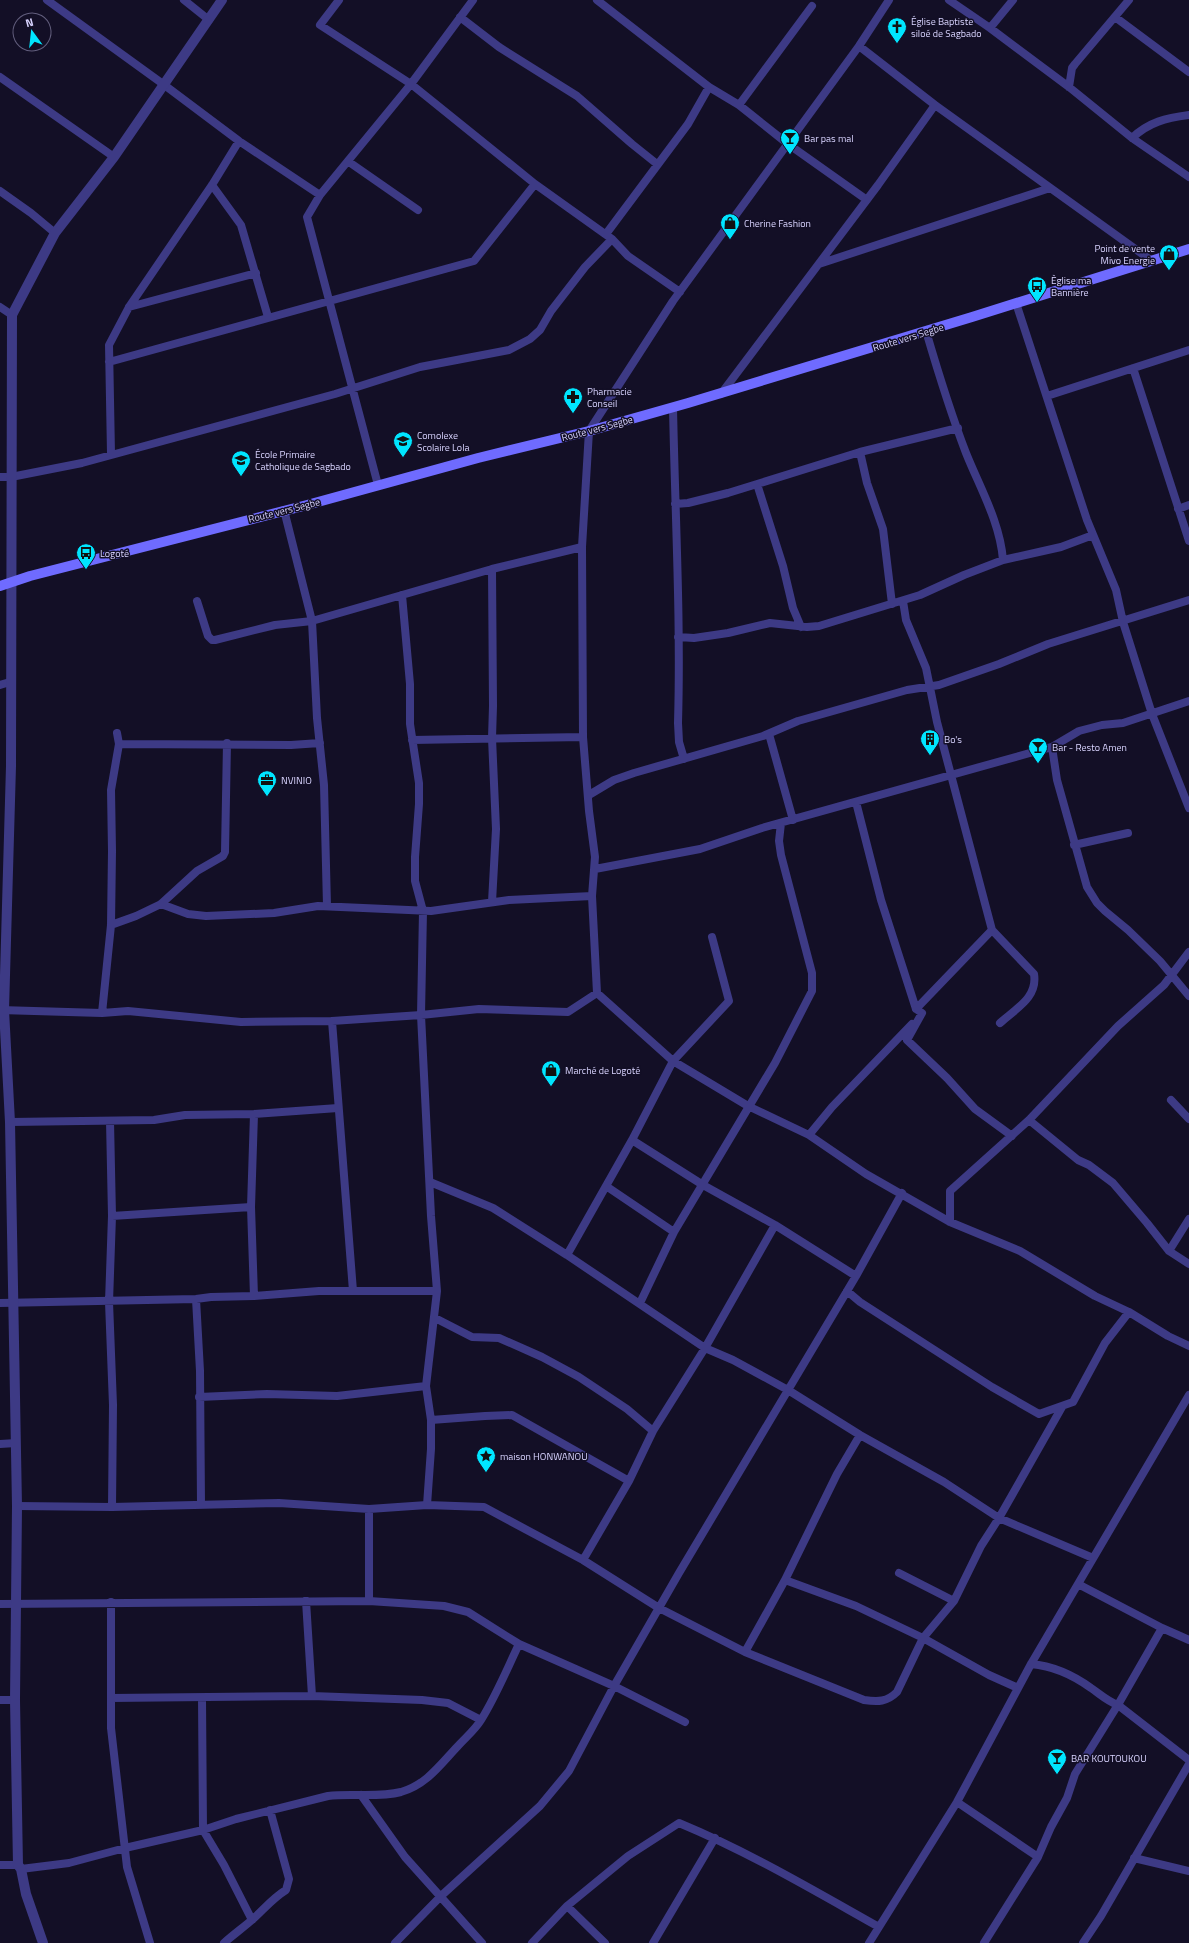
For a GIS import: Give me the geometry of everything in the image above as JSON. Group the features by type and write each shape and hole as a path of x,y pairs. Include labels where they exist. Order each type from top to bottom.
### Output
{"main road":[{"name":"Route vers Segbe","path":"0,586 378,485 590,431 721,394 1188,251"}],"street":[{"path":"47,0 239,141 320,195"},
{"path":"184,0 209,20"},
{"path":"43,1943 26,1894 20,1867 15,1700 17,1506 12,1303 10,1122 2,1010 11,766 12,315 55,233 114,157 222,0"},
{"path":"339,0 320,25 411,84 535,184 609,237 628,256 680,292"},
{"path":"378,485 307,217 320,195 349,162 411,84 473,0"},
{"path":"597,0 709,87 739,105 788,144 867,200"},
{"path":"888,0 859,46 680,292 590,431 582,547 583,737 595,869 592,896 597,992 673,1061 748,1106 809,1135 866,1174 902,1193 950,1222 1020,1251 1060,1273 1095,1296 1129,1312 1168,1336 1189,1346"},
{"path":"949,0 990,28 1069,87 1132,138 1189,177"},
{"path":"990,28 1013,0"},
{"path":"1069,87 1072,68 1082,54 1129,0"},
{"path":"739,105 812,6"},
{"path":"460,17 499,47 577,96 657,164"},
{"path":"1115,17 1189,72"},
{"path":"859,46 935,105 1152,261"},
{"path":"0,77 114,157"},
{"path":"0,477 11,477 82,463 352,388 420,367 509,350 517,347 530,339 540,330 551,311 609,237 657,164 688,124 709,87"},
{"path":"721,394 867,200 935,105"},
{"path":"1132,138 1151,123 1167,118 1189,115"},
{"path":"111,454 109,345 129,307 212,185 239,141"},
{"path":"349,162 418,210"},
{"path":"109,362 474,261 535,184"},
{"path":"212,185 241,225 268,317"},
{"path":"819,264 1050,188"},
{"path":"0,191 31,213 55,233"},
{"path":"129,307 256,273"},
{"path":"1016,303 1093,535 1116,590 1123,622 1152,714 1189,808"},
{"path":"0,307 12,315"},
{"path":"926,331 967,454 984,492 1002,547 1004,560"},
{"path":"1047,396 1189,350"},
{"path":"1133,368 1189,540"},
{"path":"673,407 675,504 678,546 676,569 678,723 679,742 684,759"},
{"path":"675,504 688,503 757,484 860,452 958,428"},
{"path":"860,452 867,483 883,529 892,604"},
{"path":"757,484 783,566 793,608 801,627"},
{"path":"1178,509 1189,505"},
{"path":"284,510 312,621 324,785 327,906"},
{"path":"678,637 694,638 728,633 770,623 801,627 820,626 903,601 1004,560 1061,547 1093,535"},
{"path":"197,601 208,636 212,640 275,625 312,621 492,569 582,547"},
{"path":"492,569 492,738 496,829 492,902"},
{"path":"402,595 410,684 412,740 419,783 415,881 423,911 421,1015 430,1182 430,1216 437,1291 426,1386 431,1420 431,1449 427,1505"},
{"path":"589,795 614,780 653,767 769,734 798,721 838,711 907,690 930,687 999,664 1048,644 1123,622 1189,600"},
{"path":"903,601 906,620 926,668 951,775 992,930 1034,974 1034,990 1028,999 1000,1023"},
{"path":"0,685 10,682"},
{"path":"595,869 700,849 780,823 1052,747 1079,731 1102,725 1123,723 1189,701"},
{"path":"102,1012 111,925 111,790 119,744 117,733"},
{"path":"769,734 792,820"},
{"path":"412,740 583,737"},
{"path":"119,744 180,745 226,743 291,745 320,743"},
{"path":"111,925 136,916 161,904 192,875 222,856 225,852 226,743"},
{"path":"1052,747 1057,780 1087,887 1097,903 1133,934 1172,974 1182,989 1189,996"},
{"path":"856,802 881,900 919,1011 907,1040 947,1078 975,1109 1012,1136"},
{"path":"640,1303 674,1232 775,1063 812,991 813,984 808,958 780,855 780,823"},
{"path":"1074,845 1128,833"},
{"path":"161,904 188,914 206,916 274,913 327,906 423,911 444,910 492,902 592,896"},
{"path":"809,1135 832,1107 992,930"},
{"path":"568,1255 632,1140 673,1061 729,1001 712,936"},
{"path":"950,1222 950,1191 1030,1120 1118,1026 1143,1004 1172,974 1189,952"},
{"path":"2,1010 102,1012 128,1011 241,1022 332,1021 421,1015 479,1009 568,1012 597,992"},
{"path":"332,1021 353,1291"},
{"path":"1171,1100 1189,1119"},
{"path":"10,1122 154,1120 184,1115 254,1114 338,1108"},
{"path":"254,1114 251,1207 254,1296"},
{"path":"1030,1120 1078,1160 1089,1165 1113,1183 1126,1196 1169,1251 1189,1264"},
{"path":"110,1121 112,1216 109,1302 113,1405 112,1507"},
{"path":"632,1140 676,1166 703,1185 775,1225 856,1276"},
{"path":"430,1182 493,1208 568,1255 705,1348 733,1360 788,1390 860,1435 944,1482 999,1518 1093,1558"},
{"path":"606,1186 674,1232"},
{"path":"395,1943 441,1896 540,1806 569,1771 614,1686 856,1276 902,1193"},
{"path":"112,1216 251,1207"},
{"path":"1169,1251 1189,1219"},
{"path":"583,1560 628,1481 653,1431 705,1348 775,1225"},
{"path":"0,1303 109,1302 196,1299 304,1292 437,1291"},
{"path":"847,1291 860,1302 985,1382 1039,1414 1073,1402 1105,1343 1129,1312"},
{"path":"196,1299 201,1505"},
{"path":"435,1318 472,1337 499,1338 542,1357 585,1381 627,1409 653,1431"},
{"path":"199,1397 267,1394 337,1396 426,1386"},
{"path":"869,1943 956,1802 1031,1664 1189,1395"},
{"path":"17,1506 112,1507 279,1503 369,1508 427,1505 484,1507 583,1560 660,1608 745,1652 864,1700 878,1702 891,1698 897,1692 923,1638 954,1601 981,1546 999,1518 1062,1407"},
{"path":"431,1420 512,1415 628,1481"},
{"path":"745,1652 785,1580 837,1474 860,1435"},
{"path":"0,1444 16,1443"},
{"path":"369,1508 369,1601"},
{"path":"899,1573 954,1601"},
{"path":"785,1580 856,1606 923,1638 989,1675 1018,1688"},
{"path":"1078,1584 1162,1628 1189,1640"},
{"path":"306,1601 312,1696"},
{"path":"0,1604 369,1601 444,1606 468,1612 519,1644 614,1686 685,1722"},
{"path":"111,1602 111,1728 127,1867 150,1943"},
{"path":"984,1943 1038,1857 1066,1798 1075,1774 1162,1628"},
{"path":"0,1866 20,1867 69,1863 203,1830 270,1810 328,1796 342,1794 388,1794 403,1791 420,1783 440,1767 481,1720 519,1644"},
{"path":"1031,1664 1042,1665 1068,1674 1109,1702 1118,1704 1189,1760"},
{"path":"111,1698 312,1696 422,1700 448,1703 481,1720"},
{"path":"202,1698 204,1743 203,1830 224,1865 252,1920"},
{"path":"0,1700 15,1700"},
{"path":"1083,1943 1101,1916 1189,1764"},
{"path":"361,1795 405,1857 482,1943"},
{"path":"956,1802 1038,1857"},
{"path":"224,1943 237,1930 252,1920 278,1895 286,1890 289,1879 270,1810"},
{"path":"532,1943 567,1906 628,1856 679,1823 715,1838 796,1880 879,1927"},
{"path":"653,1943 715,1838"},
{"path":"1134,1858 1189,1871"},
{"path":"567,1906 604,1943"}],"place":[{"name":"Église Baptiste siloé de Sagbado","path":"897,44"},
{"name":"Bar pas mal","path":"790,155"},
{"name":"Cherine Fashion","path":"730,240"},
{"name":"Point de vente Mivo Energie","path":"1169,271"},
{"name":"Èglise ma Bannière","path":"1037,303"},
{"name":"Pharmacie Conseil","path":"573,414"},
{"name":"Comolexe Scolaire Lola","path":"403,458"},
{"name":"École Primaire Catholique de Sagbado","path":"241,477"},
{"name":"Logoté","path":"86,570"},
{"name":"Bo's","path":"930,756"},
{"name":"Bar - Resto Amen","path":"1038,764"},
{"name":"NVINIO","path":"267,797"},
{"name":"Marché de Logoté","path":"551,1087"},
{"name":"maison HONWANOU","path":"486,1473"},
{"name":"BAR KOUTOUKOU","path":"1057,1775"}]}
